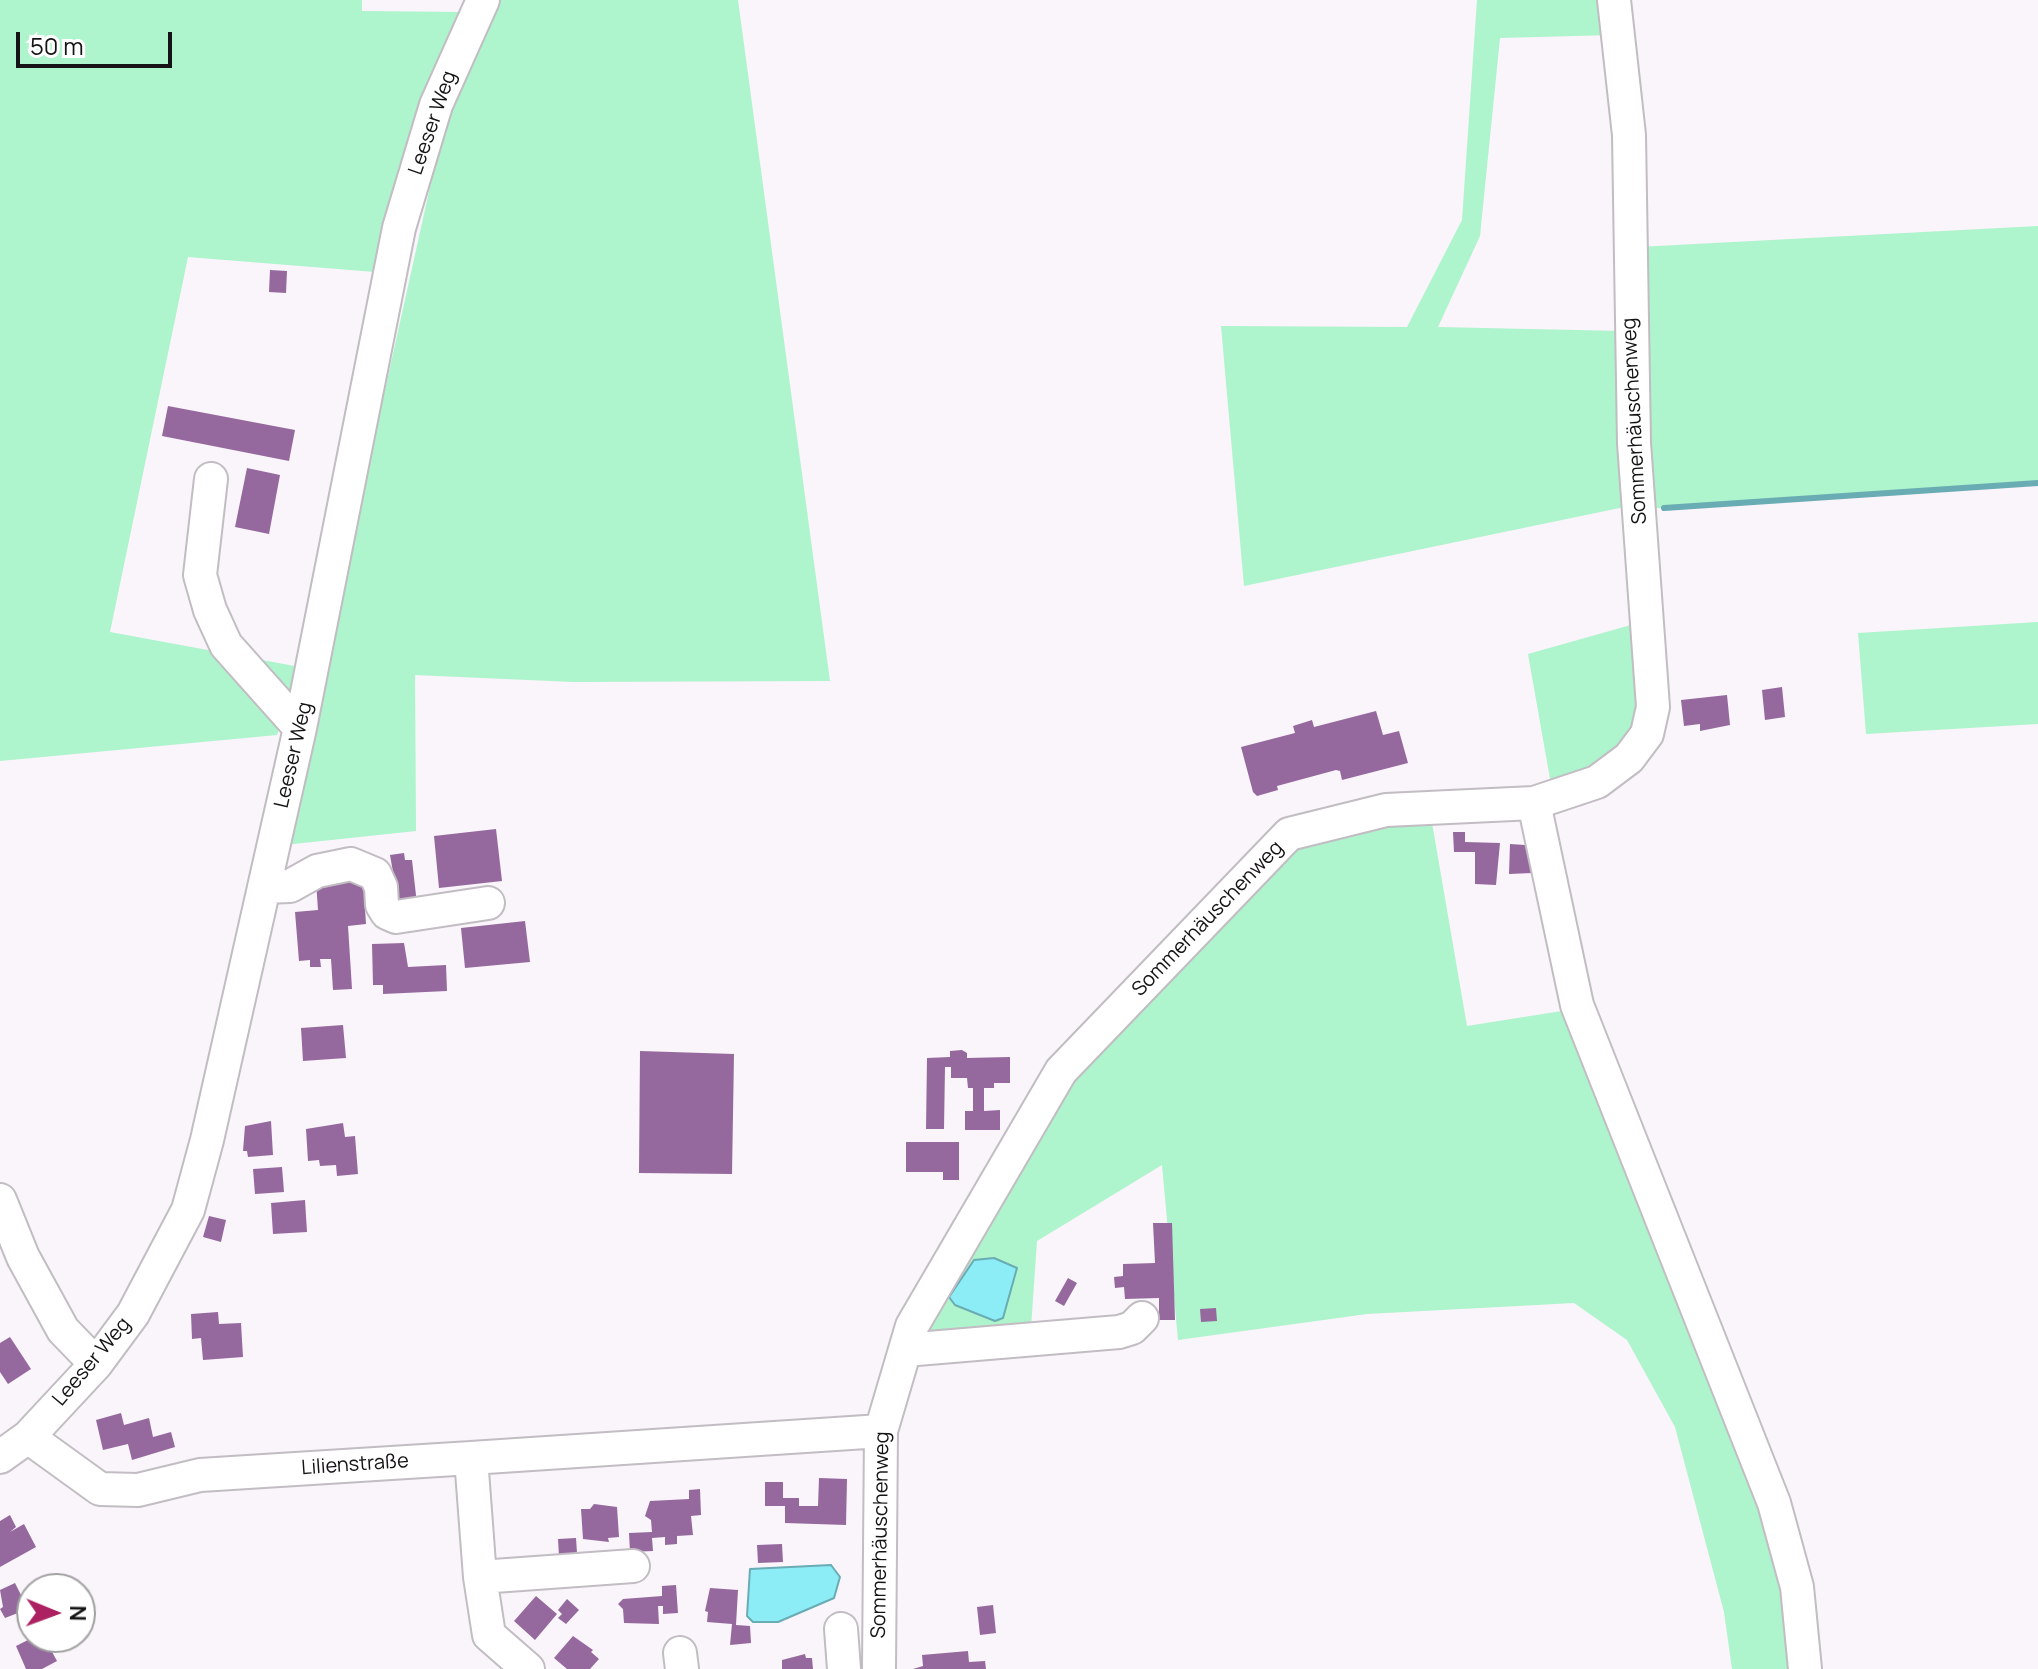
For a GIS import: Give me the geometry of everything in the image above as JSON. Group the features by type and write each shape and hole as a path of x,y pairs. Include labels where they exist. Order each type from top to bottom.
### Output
{"street":[{"name":"Leeser Weg","path":"0,1457 28,1437 96,1364 133,1314 188,1210 300,728 399,228 436,105 483,0"},
{"name":"Sommerhäuschenweg","path":"879,1669 881,1431 912,1326 1061,1071 1289,834 1386,810 1534,803 1597,782 1629,758 1647,734 1653,707 1634,443 1629,135 1614,0"},
{"path":"211,479 200,575 210,610 226,645 300,728"},
{"path":"1534,803 1577,1005 1774,1503 1797,1587 1805,1669"},
{"path":"264,887 290,886 317,871 351,864 375,874 381,887 382,905 387,913 396,917 488,903"},
{"path":"0,1200 23,1257 63,1330 96,1364"},
{"path":"905,1350 1119,1332 1132,1328 1142,1318"},
{"name":"Lilienstraße","path":"28,1437 100,1489 138,1490 200,1475 881,1431"},
{"path":"471,1458 480,1577 489,1635 528,1669"},
{"path":"480,1577 633,1566"},
{"path":"841,1629 844,1669"}],"green space":[{"path":"0,0 362,0 362,11 463,12 375,272 188,257 110,632 300,667 277,735 0,761"},
{"path":"499,0 738,0 830,681 573,682 415,675 416,831 284,845 446,115"},
{"path":"1477,0 1606,0 1611,35 1500,38 1480,236 1438,327 1622,331 1634,505 1244,586 1221,326 1407,327 1462,220"},
{"path":"2038,226 2038,484 1644,509 1638,247"},
{"path":"2038,622 2038,724 1866,734 1858,633"},
{"path":"1638,623 1647,708 1622,753 1552,790 1528,654"},
{"path":"1431,817 1467,1026 1568,1010 1765,1506 1798,1669 1732,1669 1724,1612 1675,1427 1627,1340 1574,1303 1367,1314 1178,1340 1162,1165 1037,1241 1030,1342 924,1354 920,1323 1071,1077 1292,843"}],"water":[{"path":"994,1258 1017,1268 1003,1318 995,1321 955,1305 949,1297 974,1260"},
{"path":"831,1565 840,1577 834,1598 778,1622 753,1622 747,1616 750,1569"}],"building":[{"path":"270,270 287,271 286,293 269,292"},
{"path":"168,406 295,430 289,461 162,436"},
{"path":"247,468 280,475 269,534 235,527"},
{"path":"1782,687 1785,717 1765,720 1762,690"},
{"path":"1727,695 1730,725 1700,731 1700,724 1684,726 1681,700"},
{"path":"1376,711 1383,735 1399,731 1408,763 1342,780 1340,771 1336,770 1277,786 1278,790 1257,796 1253,792 1241,747 1295,733 1293,726 1312,720 1314,727"},
{"path":"496,829 502,881 439,888 434,836"},
{"path":"1453,832 1465,832 1465,842 1500,843 1496,885 1475,884 1475,852 1454,852"},
{"path":"1510,844 1525,845 1532,873 1509,874"},
{"path":"404,853 405,860 412,860 417,904 399,906 390,855"},
{"path":"363,878 366,924 348,926 352,989 333,990 331,959 320,959 321,967 310,967 310,960 299,961 295,912 318,910 316,881"},
{"path":"525,921 530,962 465,968 461,928"},
{"path":"404,943 408,967 446,965 447,991 383,994 383,985 373,985 372,944"},
{"path":"343,1025 346,1058 303,1061 301,1028"},
{"path":"640,1051 734,1054 732,1174 639,1173"},
{"path":"950,1051 967,1053 967,1058 1010,1057 1010,1083 994,1083 994,1088 984,1088 984,1111 1000,1110 1000,1130 965,1130 965,1111 973,1111 973,1088 968,1088 967,1078 951,1078 951,1067 945,1067 944,1129 926,1129 927,1058 950,1057"},
{"path":"271,1121 273,1155 248,1157 247,1151 243,1151 245,1126"},
{"path":"343,1123 345,1137 355,1136 358,1174 337,1176 336,1165 320,1166 319,1160 308,1161 306,1129"},
{"path":"906,1142 959,1142 959,1180 943,1180 943,1172 906,1172"},
{"path":"282,1167 284,1192 255,1194 253,1169"},
{"path":"305,1200 307,1232 273,1234 271,1203"},
{"path":"209,1216 226,1220 221,1242 203,1237"},
{"path":"1153,1223 1172,1223 1175,1320 1159,1320 1159,1298 1125,1299 1124,1287 1115,1288 1114,1277 1123,1276 1123,1264 1155,1263"},
{"path":"1068,1278 1077,1283 1064,1306 1055,1301"},
{"path":"1216,1308 1217,1321 1201,1322 1200,1309"},
{"path":"218,1312 219,1324 241,1323 243,1357 203,1360 201,1338 192,1339 191,1314"},
{"path":"10,1337 31,1369 8,1384 0,1372 0,1343"},
{"path":"121,1413 124,1425 149,1418 153,1437 171,1432 175,1447 132,1460 128,1444 103,1450 96,1420"},
{"path":"819,1478 847,1479 846,1525 785,1523 785,1506 765,1506 765,1482 783,1482 783,1498 799,1498 799,1506 818,1506"},
{"path":"700,1489 701,1515 691,1516 693,1535 677,1536 677,1544 665,1545 665,1537 652,1538 653,1551 630,1552 629,1533 652,1532 651,1520 645,1516 650,1501 689,1499 689,1490"},
{"path":"594,1504 617,1507 619,1537 608,1538 609,1542 583,1539 581,1509 590,1509"},
{"path":"10,1515 16,1527 10,1532 24,1524 36,1547 0,1567 0,1521"},
{"path":"576,1538 577,1553 559,1556 558,1539"},
{"path":"782,1544 783,1562 758,1563 757,1545"},
{"path":"15,1583 16,1614 5,1618 0,1609 3,1607 0,1590"},
{"path":"676,1585 678,1613 663,1614 663,1606 658,1606 659,1624 624,1623 623,1609 618,1604 623,1599 662,1596 662,1586"},
{"path":"710,1588 738,1590 736,1625 750,1626 751,1643 730,1645 732,1624 707,1622 708,1612 705,1611"},
{"path":"536,1596 557,1614 535,1640 514,1621"},
{"path":"567,1599 579,1610 566,1624 558,1618 562,1614 558,1610"},
{"path":"993,1605 996,1633 980,1635 977,1607"},
{"path":"573,1636 593,1650 591,1652 599,1659 590,1669 567,1669 554,1658"},
{"path":"968,1651 969,1662 985,1661 986,1669 913,1669 923,1666 922,1655"},
{"path":"19,1653 53,1653 57,1661 42,1669 26,1669"},
{"path":"805,1654 806,1658 812,1658 813,1669 782,1669 782,1660"}],"waterway":[{"path":"1664,508 2038,483"}]}
